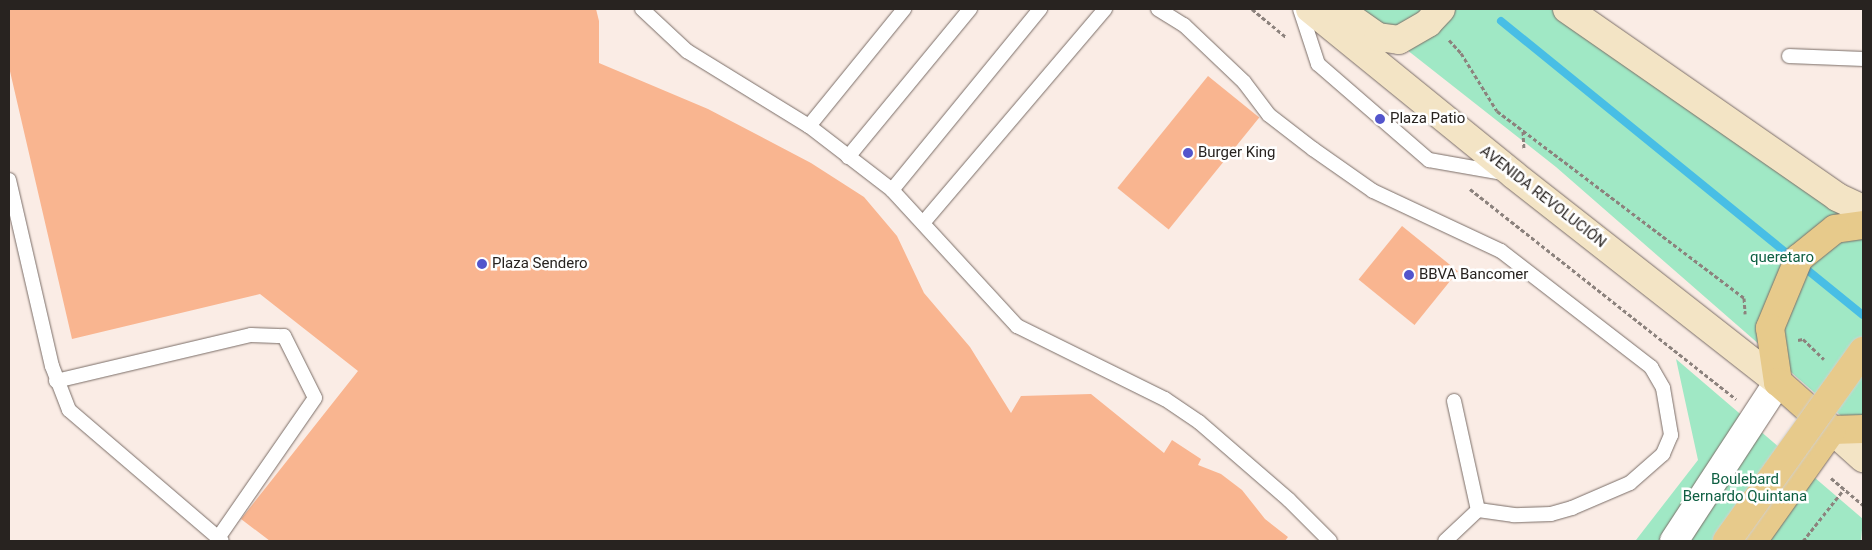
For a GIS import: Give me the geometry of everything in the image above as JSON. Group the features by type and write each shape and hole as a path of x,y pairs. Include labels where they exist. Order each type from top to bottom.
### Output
{"main road":[{"name":"AVENIDA REVOLUCIÓN","path":"1310,9 1514,174 1778,382"},
{"path":"1338,9 1378,37 1399,40 1434,17"},
{"path":"1567,9 1837,197 1863,210"},
{"path":"1863,225 1835,229 1799,258 1770,328 1778,382 1863,458"},
{"path":"1727,541 1863,351"},
{"path":"1832,430 1863,429"},
{"path":"1753,541 1832,430"}],"street":[{"path":"1674,541 1778,382"}],"lane":[{"path":"642,9 687,51 809,126 892,190 1017,326 1165,399 1199,422 1289,500 1330,541"},
{"path":"809,126 904,9"},
{"path":"848,157 970,9"},
{"path":"892,190 1040,9"},
{"path":"923,223 1104,9"},
{"path":"1158,9 1184,25 1244,82 1269,116 1313,149 1373,191 1501,251 1651,367 1665,395 1670,435 1663,454 1630,483 1572,508 1551,514 1514,515 1478,510"},
{"path":"1300,9 1318,64 1429,160 1514,174"},
{"path":"1790,56 1863,59"},
{"path":"9,180 56,381 69,410 220,539 315,398 284,336 251,335 56,381"},
{"path":"1454,401 1478,510"},
{"path":"1445,541 1478,510"}],"path":[{"path":"1252,9 1296,44"},
{"path":"1434,17 1461,53 1497,111 1744,298 1746,315 1764,335 1788,343 1803,339 1830,364"},
{"path":"1463,183 1756,415"},
{"path":"1810,461 1863,505"},
{"path":"1803,541 1844,489"}],"green space":[{"name":"queretaro","path":"1355,9 1580,9 1863,218 1863,435 1556,167"},
{"name":"Boulebard Bernardo Quintana","path":"1676,359 1863,519 1861,541 1629,541 1636,540 1698,460"}],"building":[{"name":"Plaza Sendero","path":"9,9 596,9 599,21 599,63 708,109 811,163 864,197 897,236 924,293 970,347 1011,413 1021,396 1091,394 1164,453 1172,440 1201,459 1198,465 1221,474 1242,490 1265,519 1288,537 1285,541 270,541 241,519 358,371 260,294 72,339 9,67"},
{"name":"Burger King","path":"1208,76 1259,118 1169,229 1117,188"},
{"name":"BBVA Bancomer","path":"1402,226 1458,271 1415,325 1359,280"}],"waterway":[{"path":"1501,21 1863,315"}],"place":[{"name":"Plaza Patio","path":"1380,119"},
{"name":"Burger King","path":"1188,153"},
{"name":"Plaza Sendero","path":"482,264"},
{"name":"BBVA Bancomer","path":"1409,275"}]}
